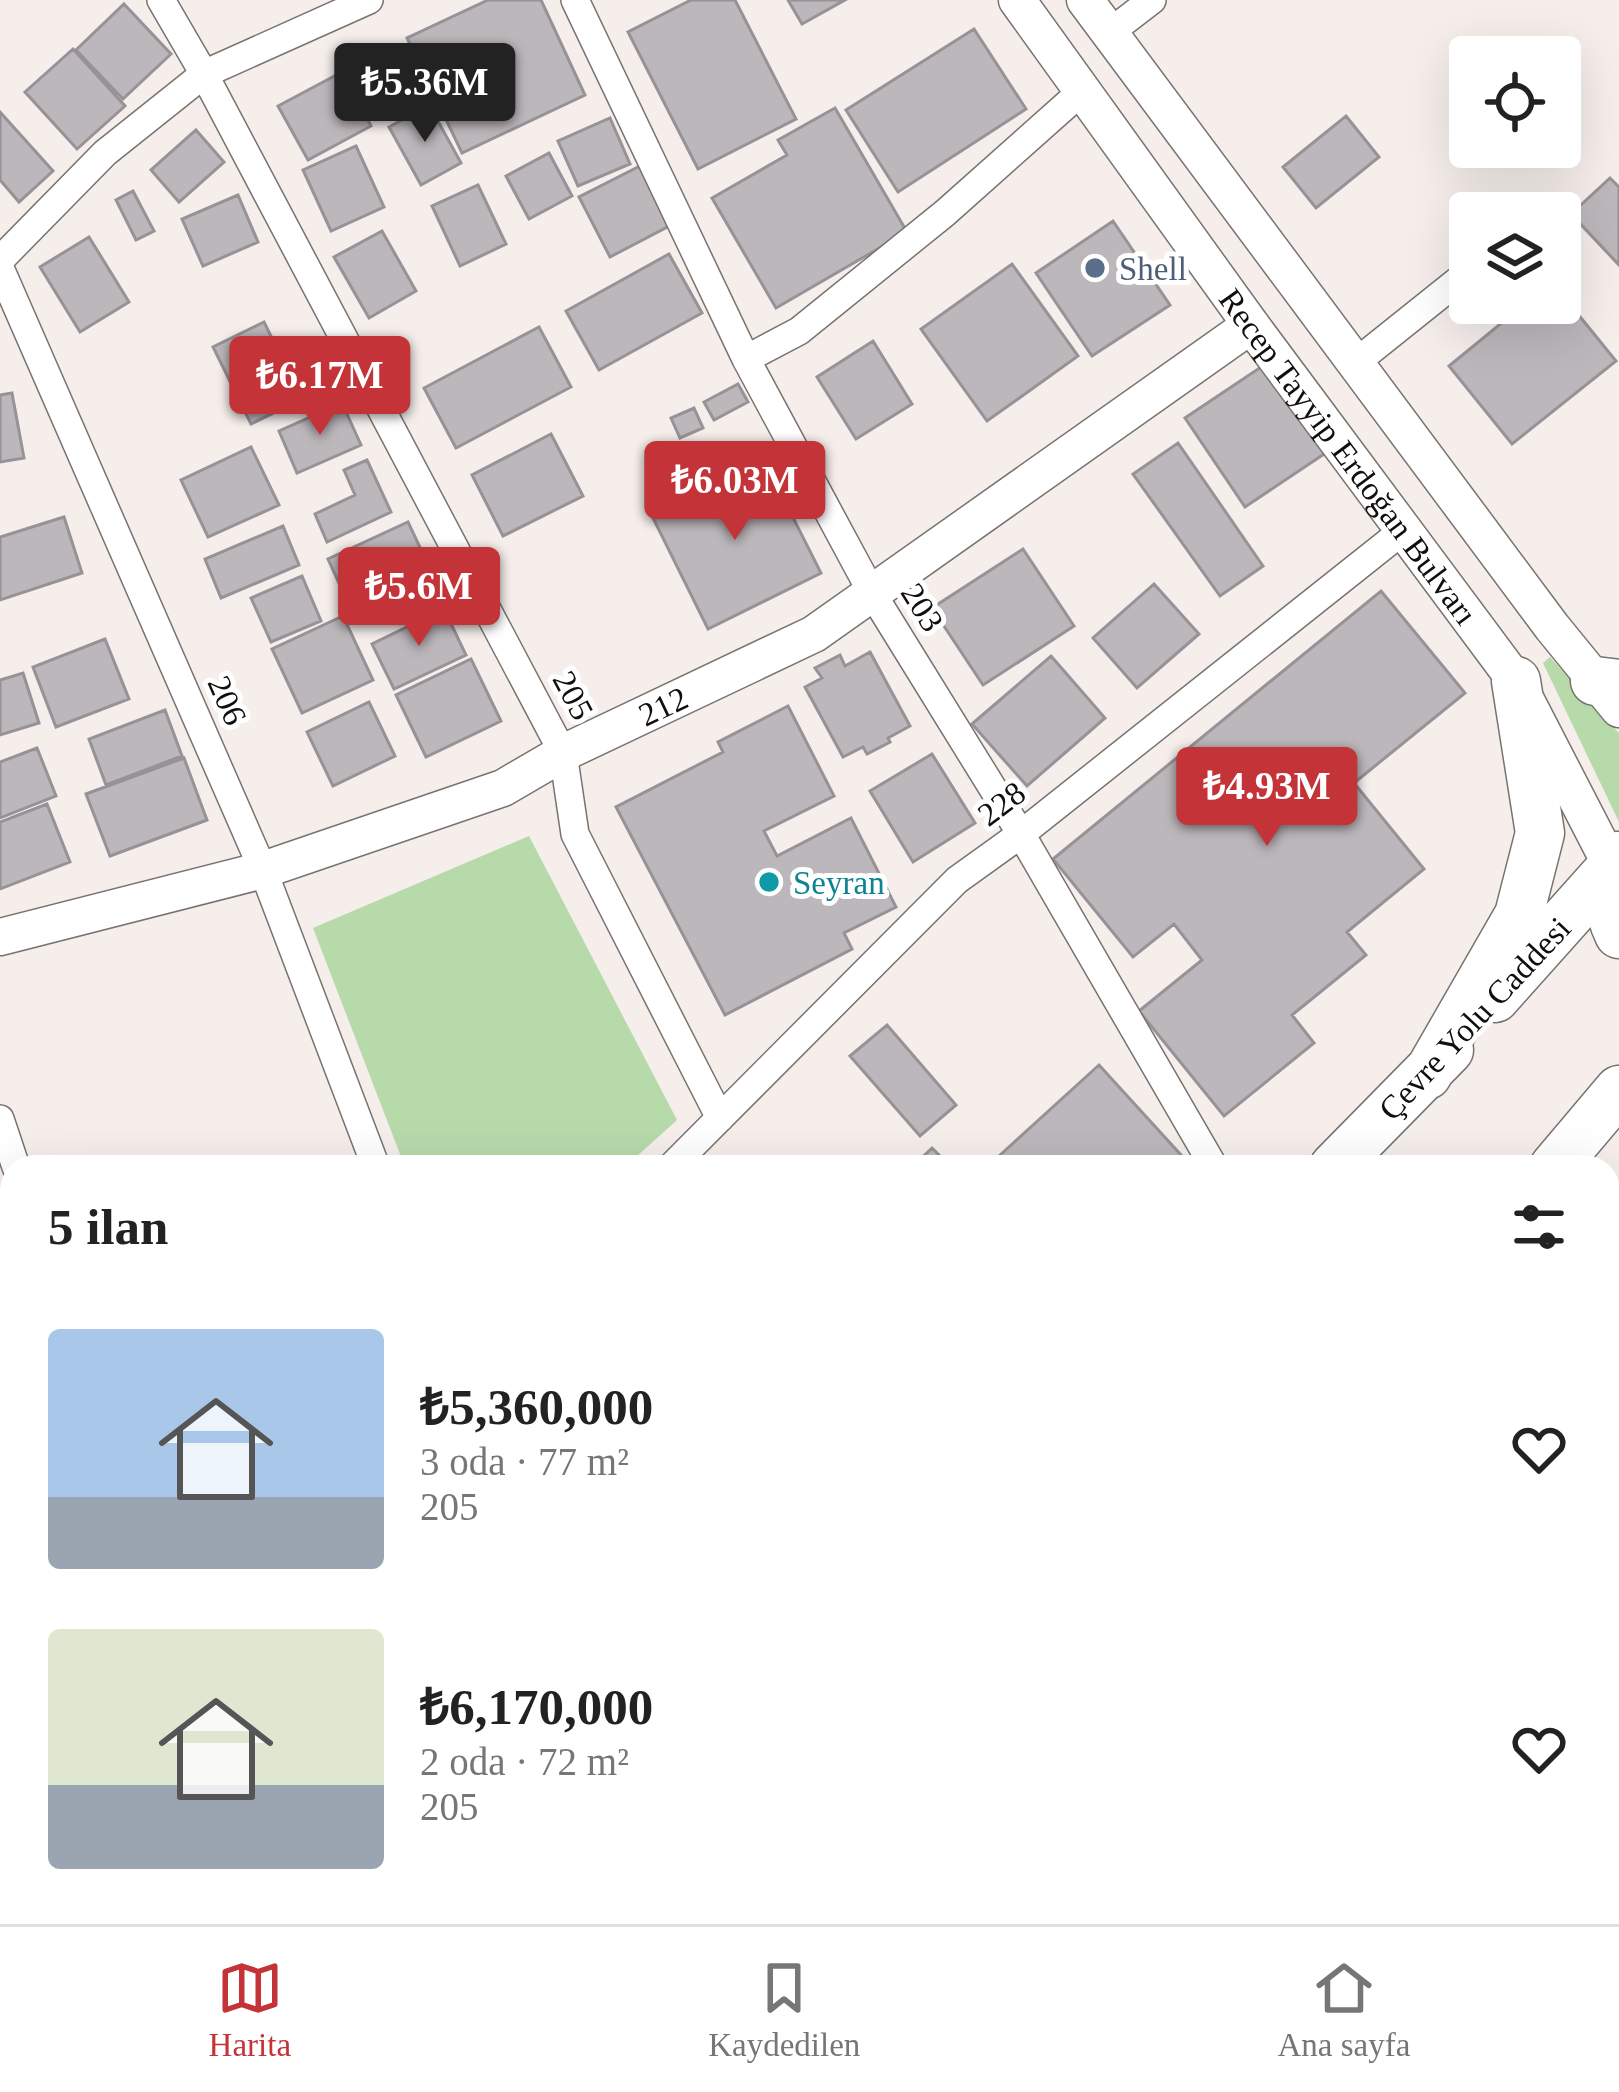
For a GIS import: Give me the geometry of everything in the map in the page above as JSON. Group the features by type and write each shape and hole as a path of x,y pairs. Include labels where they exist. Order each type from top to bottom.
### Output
{"highway":[{"path":"1427,1075 1519,915 1540,833 1516,681"},
{"path":"1615,860 1608,896 1619,934"},
{"name":"Çevre Yolu Caddesi","path":"1346,1155 1427,1075 1615,860"},
{"path":"1564,1155 1619,1090"}],"street":[{"name":"205","path":"161,0 563,753 575,834 720,1118"},
{"path":"0,264 105,153 204,74 369,0"},
{"name":"203","path":"575,0 746,359 872,593 1021,834 1207,1155"},
{"name":"Recep Tayyip Erdoğan Bulvarı","path":"1017,0 1516,681 1615,860"},
{"name":"Recep Tayyip Erdoğan Bulvarı","path":"1085,0 1355,363 1611,691"},
{"path":"1109,33 1152,0"},
{"path":"746,359 799,331 945,213 1082,91"},
{"name":"206","path":"0,264 263,870 371,1155"},
{"path":"1355,363 1449,289"},
{"name":"212","path":"0,937 263,870 502,788 563,753 814,634 1251,325"},
{"name":"228","path":"683,1155 957,880 1405,529"},
{"path":"0,1119 12,1155"}],"green space":[{"path":"1550,657 1619,733 1619,822 1543,663"},
{"path":"529,836 677,1120 638,1155 400,1155 313,928"}],"building":[{"path":"488,0 541,0 585,95 462,153 407,38"},
{"path":"691,0 735,0 796,119 698,169 628,32"},
{"path":"788,0 845,0 802,24"},
{"path":"124,4 171,54 123,99 76,50"},
{"path":"974,29 1026,109 898,192 846,110"},
{"path":"73,49 125,106 77,149 25,92"},
{"path":"342,72 371,126 308,160 278,106"},
{"path":"429,105 461,163 421,185 389,127"},
{"path":"835,108 907,232 776,308 712,198 787,155 778,140"},
{"path":"0,112 53,171 19,202 0,180"},
{"path":"1346,116 1379,157 1316,208 1283,167"},
{"path":"610,118 630,164 578,186 558,141"},
{"path":"196,130 224,162 179,202 151,170"},
{"path":"356,146 384,207 331,231 303,170"},
{"path":"549,153 572,196 529,219 506,176"},
{"path":"640,166 671,225 610,257 579,197"},
{"path":"1610,178 1619,187 1619,265 1581,225 1581,205"},
{"path":"478,185 506,244 460,266 432,206"},
{"path":"133,191 154,231 136,240 116,200"},
{"path":"238,195 258,242 203,266 182,219"},
{"path":"1113,221 1170,305 1092,356 1036,273"},
{"path":"382,231 416,291 369,318 334,257"},
{"path":"89,237 129,302 80,332 40,267"},
{"path":"669,254 702,313 599,370 566,311"},
{"path":"1012,264 1078,356 987,421 921,329"},
{"path":"1581,318 1616,361 1512,444 1449,366 1500,324 1581,324"},
{"path":"264,322 302,399 251,424 213,347"},
{"path":"539,327 571,387 456,448 424,388"},
{"path":"873,341 912,404 856,439 817,377"},
{"path":"1267,363 1327,452 1245,507 1185,418"},
{"path":"738,384 748,402 714,420 704,402"},
{"path":"12,393 24,458 0,462 0,395"},
{"path":"342,403 361,445 297,473 279,431"},
{"path":"694,408 703,428 680,438 671,418"},
{"path":"551,434 583,496 503,536 472,475"},
{"path":"1178,443 1263,566 1220,596 1133,474"},
{"path":"251,447 279,505 208,537 181,480"},
{"path":"762,456 821,573 708,629 650,512"},
{"path":"367,460 391,512 327,542 315,514 355,495 344,470"},
{"path":"64,517 82,573 0,600 0,537"},
{"path":"408,522 433,575 352,612 328,559"},
{"path":"283,526 299,565 221,598 205,559"},
{"path":"1023,549 1074,626 983,685 932,608"},
{"path":"302,576 321,621 271,642 251,598"},
{"path":"1154,584 1199,634 1137,688 1093,638"},
{"path":"1381,591 1465,693 1354,783 1424,869 1347,932 1366,955 1292,1015 1314,1043 1224,1116 1139,1011 1202,960 1174,924 1133,957 1053,859"},
{"path":"444,609 466,655 394,689 372,644"},
{"path":"343,616 373,680 302,713 272,649"},
{"path":"105,639 129,699 56,727 33,667"},
{"path":"870,652 910,726 867,754 863,747 843,757 805,687 822,678 815,668 840,655 845,666"},
{"path":"1051,656 1105,718 1027,786 972,724"},
{"path":"471,659 501,721 426,757 396,695"},
{"path":"23,673 39,723 0,735 0,680"},
{"path":"369,702 395,756 333,786 307,732"},
{"name":"Seyran","path":"788,706 834,796 764,831 777,856 851,818 896,907 844,933 852,949 725,1015 616,807 723,752 718,742"},
{"path":"165,710 182,756 106,785 89,739"},
{"path":"37,748 56,796 0,818 0,762"},
{"path":"932,754 975,823 913,862 870,791"},
{"path":"184,758 207,820 110,856 86,794"},
{"path":"47,804 70,862 0,889 0,822"},
{"path":"887,1025 956,1105 920,1136 850,1056"},
{"path":"1099,1065 1181,1155 1000,1155"}],"place":[{"name":"Shell","path":"1095,268"},
{"name":"Seyran","path":"769,882"}]}
